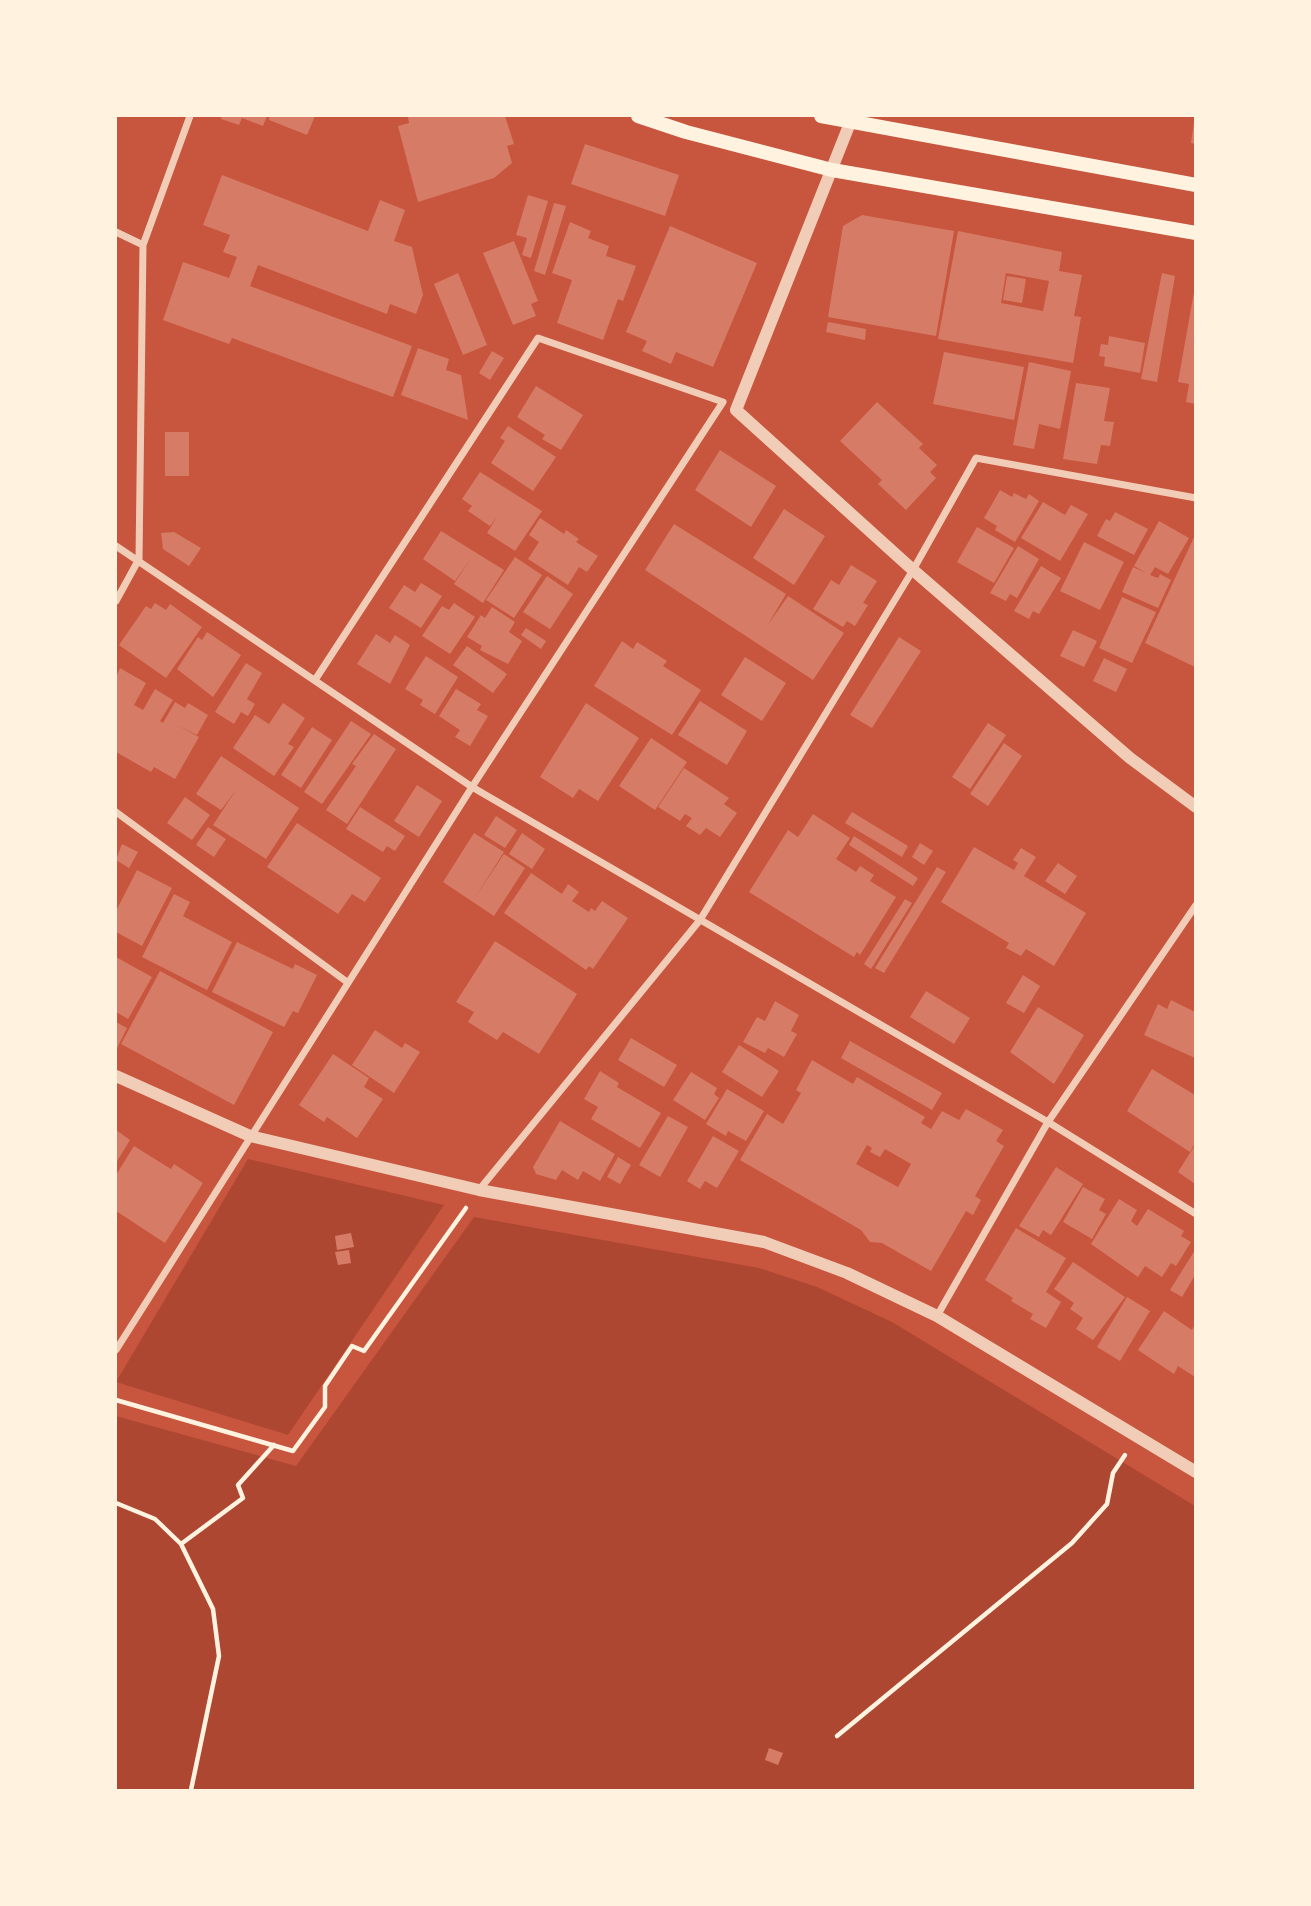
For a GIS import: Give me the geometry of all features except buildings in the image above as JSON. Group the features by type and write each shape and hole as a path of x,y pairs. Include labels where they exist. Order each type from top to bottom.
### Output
{"main road":[{"path":"638,116 686,132 832,170 1195,233"},
{"path":"821,116 851,119 1195,185"}],"street":[{"path":"116,601 139,559 143,245 190,116"},
{"path":"736,410 851,119"},
{"path":"116,232 143,245"},
{"path":"315,680 538,338 723,402 736,410 913,570 1130,758 1195,807"},
{"path":"116,1350 347,982 723,402"},
{"path":"479,1190 700,920 913,570 976,458 1195,498"},
{"path":"116,546 139,559 472,787 1048,1122 1195,1214"},
{"path":"116,812 347,982"},
{"path":"937,1316 1048,1122 1195,905"},
{"path":"116,1076 250,1136 479,1190 764,1242 847,1273 937,1316 1195,1472"}],"path":[{"path":"116,1400 293,1451 325,1407 325,1386 352,1346 364,1351 479,1190"},
{"path":"837,1736 896,1691 1072,1543 1107,1504 1113,1473 1137,1437"},
{"path":"181,1544 243,1498 238,1485 274,1445"},
{"path":"116,1503 155,1520 181,1544 213,1609 219,1656 191,1790"}],"shaded area":[{"path":"248,1159 444,1205 288,1435 116,1382"},
{"path":"474,1217 759,1268 817,1287 892,1322 1195,1506 1195,1790 116,1790 116,1416 296,1466"}]}
